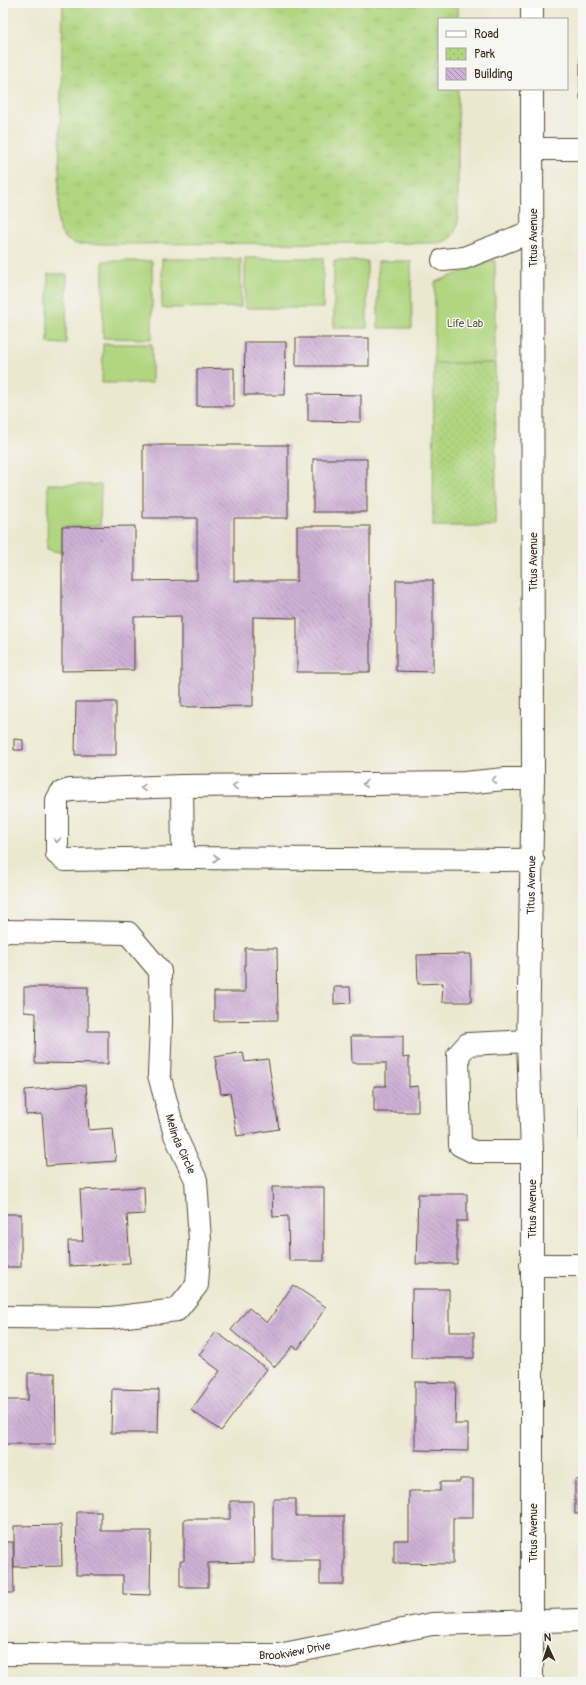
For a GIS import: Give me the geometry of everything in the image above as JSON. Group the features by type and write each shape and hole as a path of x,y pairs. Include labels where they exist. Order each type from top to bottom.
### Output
{"street":[{"path":"532,3 532,18"},
{"name":"Titus Avenue","path":"532,90 533,860 528,1041 532,1152 532,1682"},
{"path":"532,149 583,149"},
{"path":"443,260 464,258 533,231"},
{"path":"533,779 506,779 464,783 182,786 70,790 61,793 58,800 57,854 65,860 183,858 533,860"},
{"path":"182,786 183,858"},
{"name":"Melinda Circle","path":"3,931 128,933 160,971 162,1022 159,1075 175,1135 196,1180 200,1240 197,1285 177,1310 110,1318 3,1317"},
{"path":"528,1041 468,1044 458,1055 460,1145 474,1152 532,1152"},
{"path":"531,1265 583,1265"},
{"name":"Brookview Drive","path":"3,1654 279,1655 432,1624 532,1620 583,1620"}],"green space":[{"path":"63,3 458,3 458,18 438,18 438,90 458,90 458,220 455,232 446,241 438,243 78,244 64,237 58,222"},
{"path":"245,258 323,258 323,308 245,308"},
{"path":"162,259 241,259 241,307 162,308"},
{"name":"Life Lab","path":"495,260 495,363 434,363 435,282"},
{"path":"103,261 152,261 152,339 103,338"},
{"path":"334,261 367,261 367,328 334,328"},
{"path":"378,261 411,261 412,328 378,328"},
{"path":"48,274 67,274 66,344 48,343"},
{"path":"103,344 152,344 152,383 102,383"},
{"path":"434,363 495,363 496,526 433,526"},
{"path":"48,484 101,485 100,526 62,527 62,553 47,549"}],"building":[{"path":"580,3 583,3 583,99 580,99"},
{"path":"296,338 369,338 369,366 296,366"},
{"path":"245,342 286,342 285,395 244,395"},
{"path":"234,368 234,406 197,406 197,369"},
{"path":"308,394 361,395 361,422 308,421"},
{"path":"143,445 288,445 288,518 234,518 234,581 297,581 297,526 370,526 370,672 297,672 297,618 253,617 253,706 181,707 181,616 134,617 134,670 62,671 62,527 135,526 135,581 197,580 197,518 143,518"},
{"path":"313,459 367,459 367,512 313,512"},
{"path":"396,580 433,580 433,672 396,671"},
{"path":"76,702 116,702 116,755 75,755"},
{"path":"14,739 23,740 23,750 14,750"},
{"path":"245,948 277,948 278,1020 214,1021 214,992 245,992"},
{"path":"471,954 471,1002 442,1002 443,983 418,984 417,955"},
{"path":"24,987 88,987 88,1031 108,1031 108,1064 35,1063 36,1013 24,1012"},
{"path":"334,987 350,987 351,1003 334,1004"},
{"path":"351,1036 403,1036 403,1058 409,1057 409,1087 418,1086 418,1112 374,1112 374,1086 386,1086 386,1063 352,1063"},
{"path":"243,1052 245,1062 268,1059 279,1129 237,1136 230,1093 221,1094 215,1057"},
{"path":"86,1085 89,1130 113,1128 116,1161 46,1166 42,1114 26,1115 25,1090"},
{"path":"580,1087 583,1087 583,1207 580,1207"},
{"path":"144,1187 145,1214 127,1215 130,1263 69,1266 68,1241 83,1241 80,1190"},
{"path":"272,1187 324,1187 324,1261 289,1261 288,1216 273,1217"},
{"path":"418,1194 467,1194 467,1221 457,1221 457,1264 416,1264"},
{"path":"3,1214 21,1214 21,1267 3,1267"},
{"path":"293,1285 326,1307 298,1349 293,1346 275,1367 231,1330 249,1308 267,1323"},
{"path":"412,1289 449,1289 449,1332 474,1332 474,1358 411,1358"},
{"path":"216,1332 267,1369 221,1431 191,1410 220,1371 199,1355"},
{"path":"28,1373 55,1373 56,1444 3,1444 3,1400 28,1400"},
{"path":"415,1382 456,1383 455,1424 468,1424 468,1451 415,1450"},
{"path":"112,1389 159,1390 158,1433 111,1433"},
{"path":"460,1479 473,1479 473,1518 453,1518 453,1564 394,1563 394,1540 409,1540 409,1491 440,1491 440,1482 460,1482"},
{"path":"575,1480 583,1480 583,1514 575,1514"},
{"path":"273,1499 296,1499 296,1516 344,1516 344,1584 320,1584 320,1560 273,1560"},
{"path":"230,1501 253,1501 254,1562 208,1563 208,1587 180,1587 180,1561 184,1561 184,1519 230,1519"},
{"path":"77,1512 101,1512 101,1531 151,1531 150,1595 123,1594 123,1575 76,1575"},
{"path":"61,1525 62,1566 14,1567 14,1526"},
{"path":"3,1542 13,1542 14,1593 3,1593"}]}
